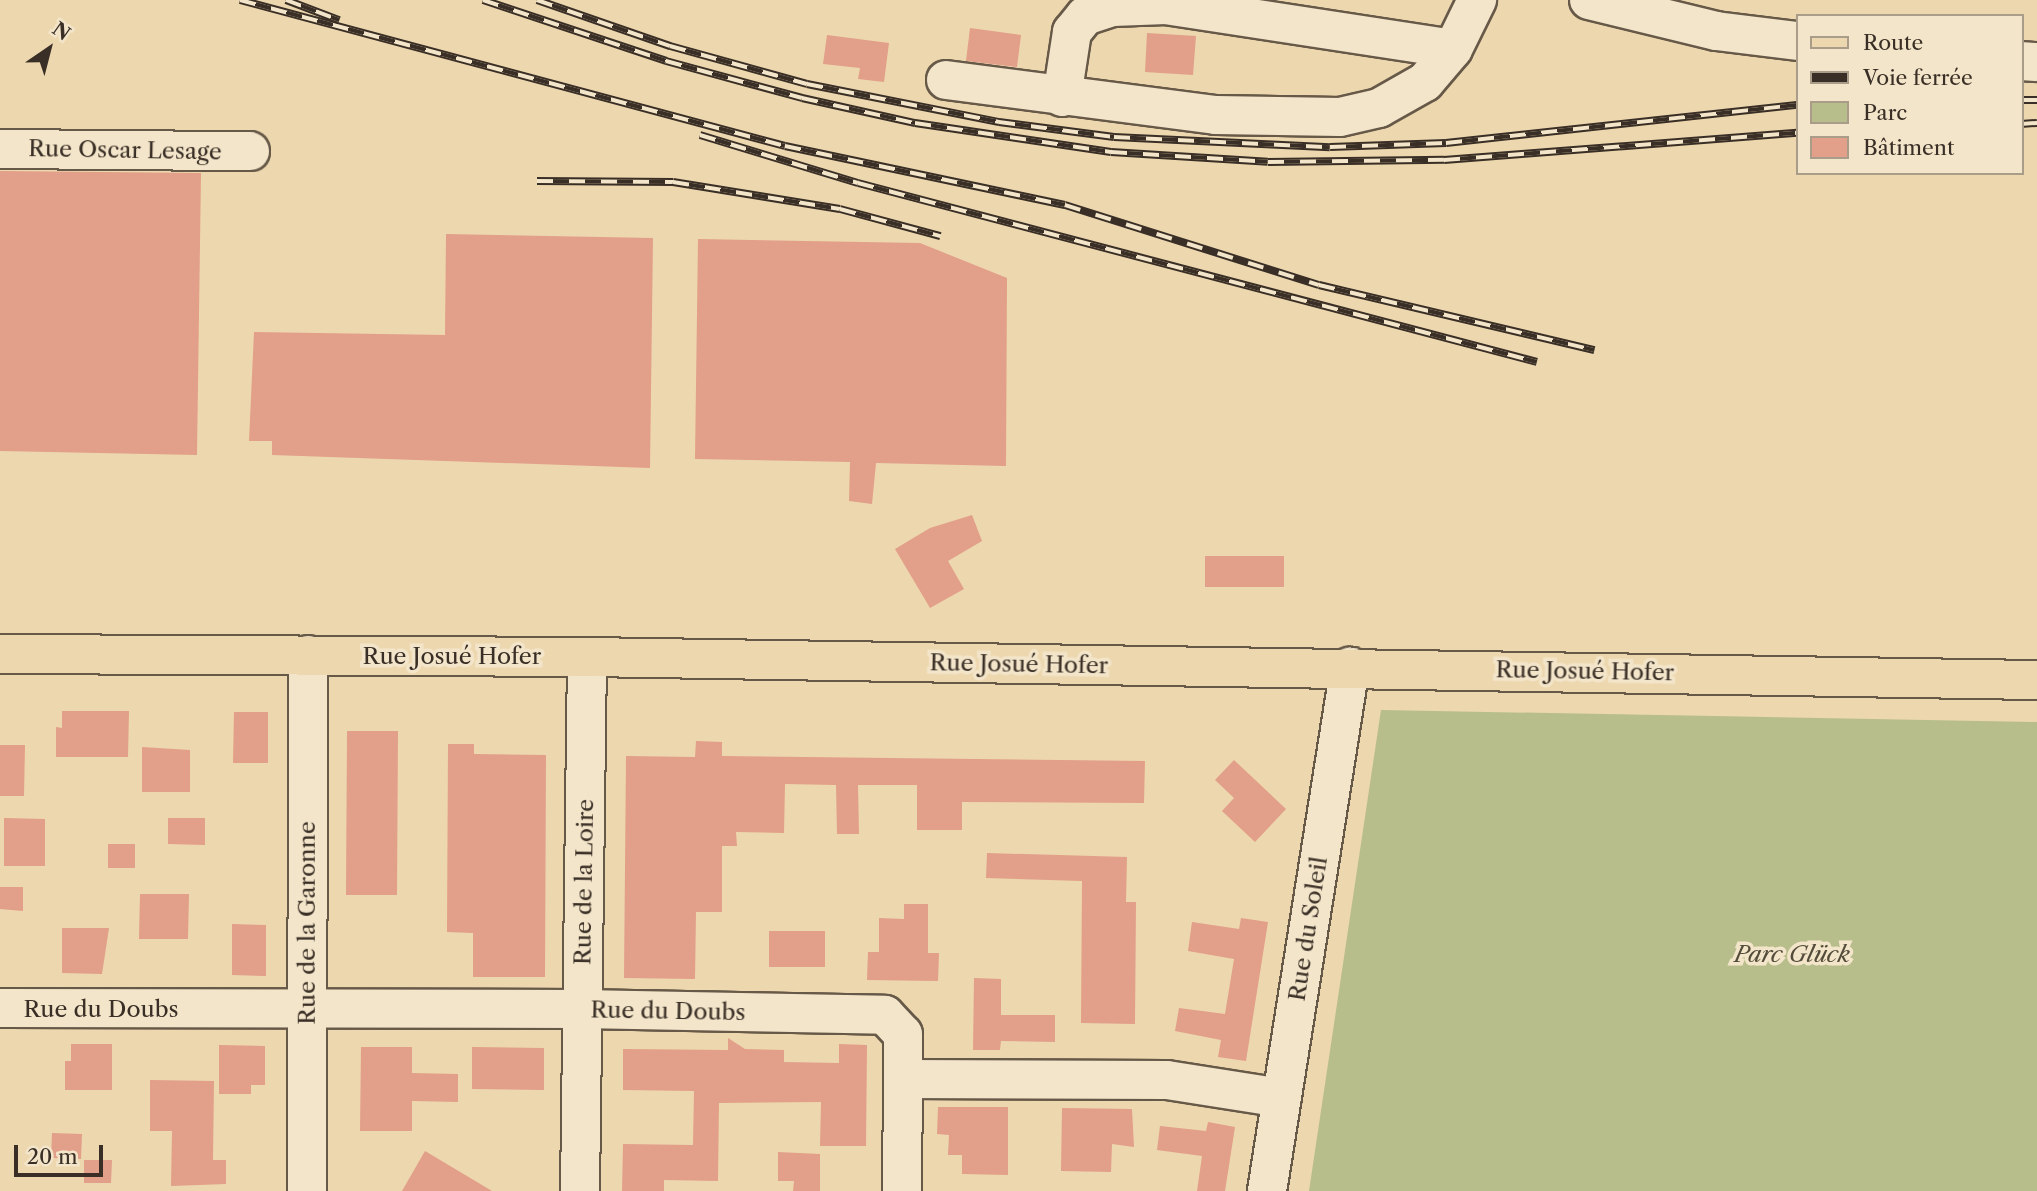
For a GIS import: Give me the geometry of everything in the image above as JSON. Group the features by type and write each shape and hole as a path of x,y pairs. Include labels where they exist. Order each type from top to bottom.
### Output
{"main road":[{"name":"Rue Josué Hofer","path":"0,654 587,657 1350,667 2037,680"}],"street":[{"path":"946,80 1216,115 1340,117 1379,108 1411,94 1453,49 1477,0"},
{"path":"1589,0 1716,31 1796,41"},
{"path":"1062,97 1072,32 1085,16 1113,7 1166,5 1453,49"},
{"name":"Rue Oscar Lesage","path":"0,149 250,152"},
{"name":"Rue de la Garonne","path":"307,1191 308,655"},
{"name":"Rue de la Loire","path":"580,1191 587,657"},
{"name":"Rue du Soleil","path":"1267,1191 1350,667"},
{"name":"Rue du Doubs","path":"0,1008 581,1009 885,1016 903,1034 902,1191"},
{"path":"903,1079 1167,1080 1282,1098"}],"green space":[{"name":"Parc Glück","path":"1381,710 2037,722 2037,1191 1309,1191"}],"building":[{"path":"970,28 1021,35 1017,67 966,61"},
{"path":"1147,33 1196,36 1193,75 1145,72"},
{"path":"827,35 889,43 884,82 858,79 860,68 823,64"},
{"path":"0,171 201,173 197,455 0,451"},
{"path":"446,234 653,238 650,468 272,455 272,441 249,441 254,332 445,335"},
{"path":"698,239 920,243 1007,278 1006,466 876,463 872,504 849,501 850,462 695,459"},
{"path":"972,515 982,541 948,561 964,589 930,608 895,549 930,528"},
{"path":"1205,556 1284,556 1284,587 1205,587"},
{"path":"62,711 129,711 128,757 56,757 56,727 62,728"},
{"path":"234,712 268,712 268,763 233,763"},
{"path":"347,731 398,731 397,895 346,895"},
{"path":"696,741 722,742 722,756 1145,761 1144,803 962,802 962,830 917,830 917,785 858,785 859,834 837,834 836,785 785,784 784,833 736,832 737,846 722,846 722,912 696,912 695,979 624,978 626,756 695,757"},
{"path":"448,744 474,744 474,754 546,755 545,977 473,977 473,933 447,932"},
{"path":"0,745 25,745 24,796 0,796"},
{"path":"142,747 190,750 190,792 142,792"},
{"path":"1234,760 1286,809 1255,842 1222,811 1234,798 1215,780"},
{"path":"4,818 45,819 45,866 4,866"},
{"path":"168,818 205,818 205,845 168,844"},
{"path":"108,844 135,844 135,868 108,868"},
{"path":"987,853 1127,857 1126,902 1136,902 1135,1024 1081,1023 1082,881 986,878"},
{"path":"0,887 23,887 23,911 0,909"},
{"path":"140,894 189,894 188,939 139,939"},
{"path":"904,904 928,904 928,953 939,953 938,981 867,980 868,952 879,952 879,918 904,919"},
{"path":"1241,918 1268,922 1246,1061 1218,1057 1221,1040 1175,1031 1179,1008 1225,1014 1234,959 1188,951 1192,922 1239,929"},
{"path":"232,924 266,925 266,976 232,975"},
{"path":"62,928 109,928 102,974 62,973"},
{"path":"769,931 825,931 825,967 769,967"},
{"path":"974,978 1001,979 1001,1015 1055,1015 1055,1042 1001,1041 1000,1050 973,1050"},
{"path":"728,1038 745,1049 784,1050 784,1062 839,1063 839,1044 867,1045 866,1146 820,1146 821,1102 719,1103 718,1181 664,1180 664,1191 622,1191 623,1144 693,1145 694,1091 623,1090 623,1049 728,1050"},
{"path":"71,1044 112,1044 112,1090 65,1090 65,1061 71,1061"},
{"path":"219,1045 265,1046 265,1085 251,1085 251,1094 219,1094"},
{"path":"361,1047 412,1047 412,1073 458,1074 458,1102 412,1101 412,1131 360,1131"},
{"path":"472,1047 544,1048 544,1090 472,1089"},
{"path":"150,1080 214,1081 213,1160 226,1160 226,1184 171,1186 172,1131 150,1131"},
{"path":"938,1107 1008,1107 1008,1175 962,1174 962,1155 948,1155 949,1135 937,1134"},
{"path":"1062,1108 1132,1109 1134,1147 1112,1144 1111,1172 1061,1171"},
{"path":"1208,1122 1235,1127 1225,1191 1197,1191 1202,1156 1157,1150 1160,1126 1206,1131"},
{"path":"52,1133 82,1134 81,1159 51,1158"},
{"path":"425,1151 492,1191 402,1191"},
{"path":"778,1152 820,1154 820,1191 793,1191 794,1181 778,1181"},
{"path":"84,1160 112,1160 111,1183 84,1183"}],"railway":[{"path":"240,0 785,146 1065,205 1319,285 1594,350"},
{"path":"286,0 339,20"},
{"path":"483,0 666,61 802,98 915,123 1111,152 1268,162 1444,160 1796,133"},
{"path":"537,0 670,46 807,84 999,122 1114,137 1330,147 1446,143 1796,105"},
{"path":"2023,100 2037,100"},
{"path":"2023,124 2037,123"},
{"path":"700,135 858,183 1537,362"},
{"path":"537,181 673,182 840,209 940,236"}]}
